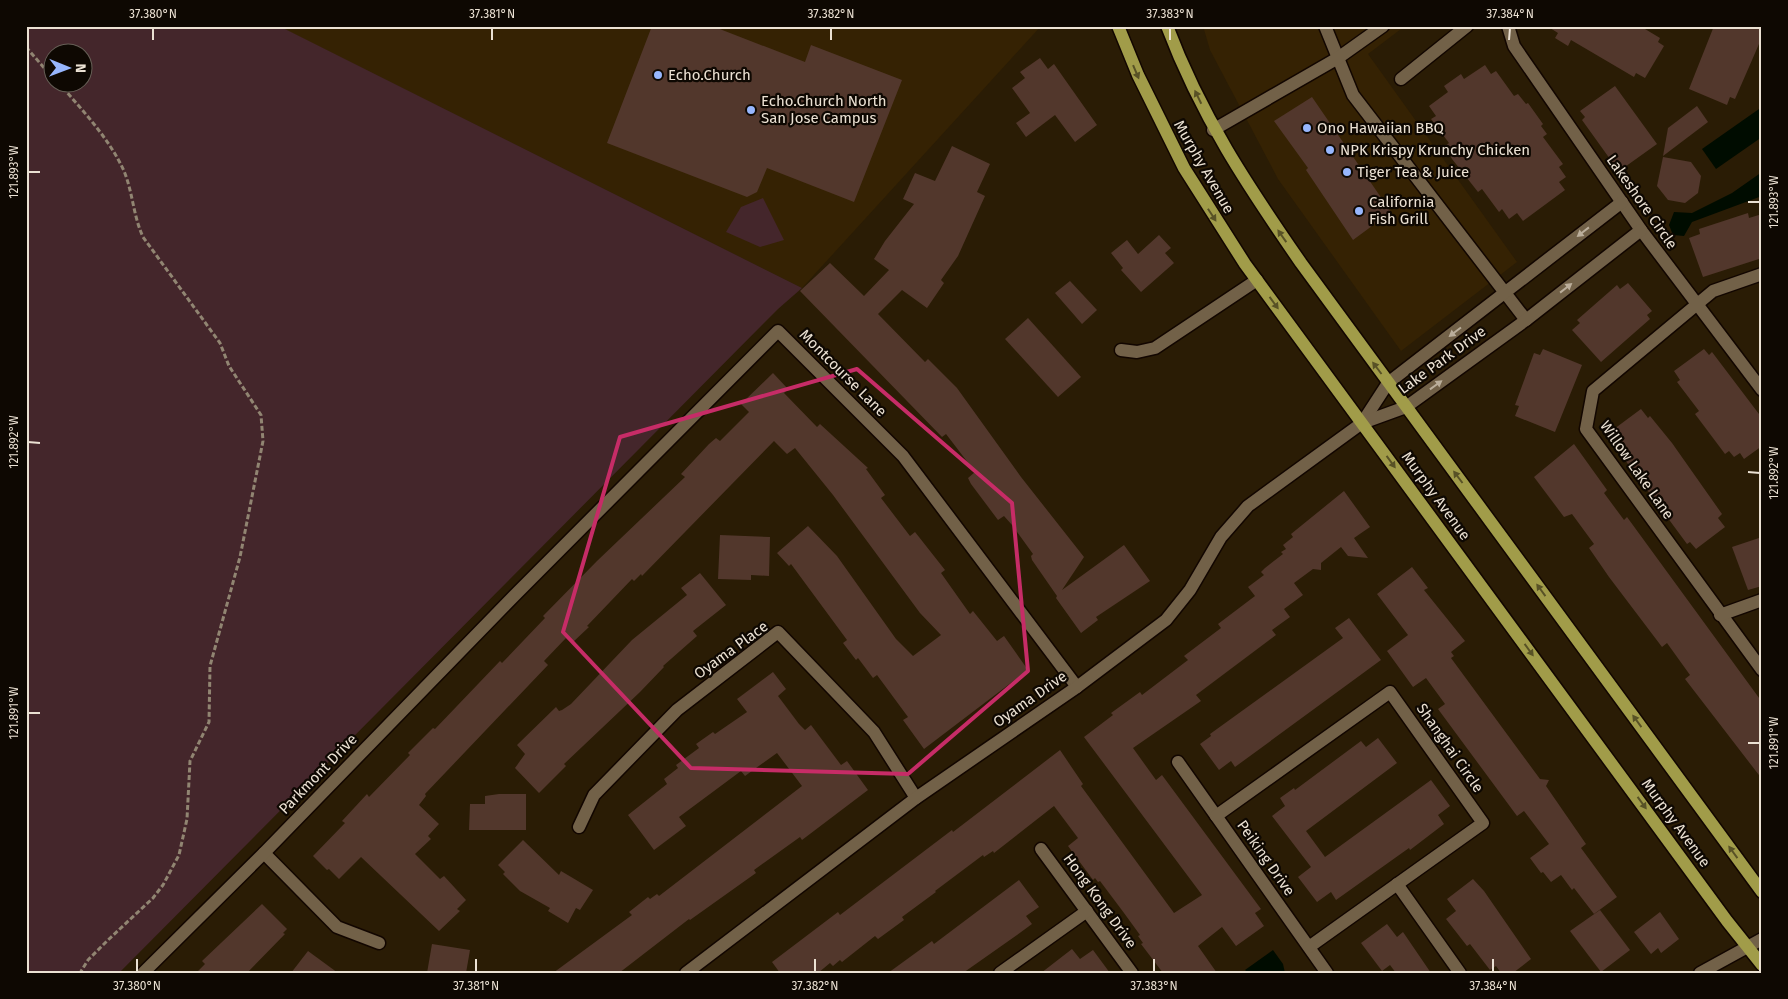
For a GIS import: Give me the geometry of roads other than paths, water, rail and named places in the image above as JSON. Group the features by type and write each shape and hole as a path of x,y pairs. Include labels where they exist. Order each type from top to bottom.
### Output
{"main road":[{"name":"Murphy Avenue","path":"1118,26 1138,75 1184,168 1213,216 1257,280 1762,965"},
{"name":"Murphy Avenue","path":"1167,26 1181,62 1214,130 1250,189 1388,383 1762,892"}],"street":[{"path":"1325,26 1354,95 1526,320"},
{"path":"1214,130 1338,58 1383,26"},
{"path":"1400,79 1467,26"},
{"name":"Lakeshore Circle","path":"1508,26 1514,46 1641,230 1762,390"},
{"name":"Lake Park Drive","path":"1362,423 1388,383 1622,202"},
{"name":"Lake Park Drive","path":"1362,423 1406,407 1526,320 1641,230"},
{"name":"Willow Lake Lane","path":"1762,274 1712,291 1593,391 1586,429 1762,670"},
{"path":"1122,350 1137,352 1155,348 1257,280"},
{"name":"Montcourse Lane","path":"514,596 778,331 903,456 1077,687"},
{"name":"Oyama Drive","path":"686,973 916,798 1077,687 1166,620 1190,590 1221,537 1248,506 1362,423"},
{"name":"Parkmont Drive","path":"143,973 264,853 514,596"},
{"path":"1720,615 1762,600"},
{"name":"Oyama Place","path":"579,827 594,795 677,710 778,632 874,732 916,798"},
{"name":"Shanghai Circle","path":"1216,816 1390,692 1483,822 1309,947"},
{"name":"Peiking Drive","path":"1178,762 1327,973"},
{"name":"Hong Kong Drive","path":"1041,849 1132,973"},
{"path":"264,853 337,927 379,943"},
{"path":"1397,884 1460,973"},
{"path":"1000,973 1087,911"},
{"path":"1700,973 1762,940"}],"place":[{"name":"Echo.Church","path":"658,75"},
{"name":"Echo.Church North San Jose Campus","path":"751,110"},
{"name":"Ono Hawaiian BBQ","path":"1307,128"},
{"name":"NPK Krispy Krunchy Chicken","path":"1330,150"},
{"name":"Tiger Tea & Juice","path":"1347,172"},
{"name":"California Fish Grill","path":"1359,211"}]}
